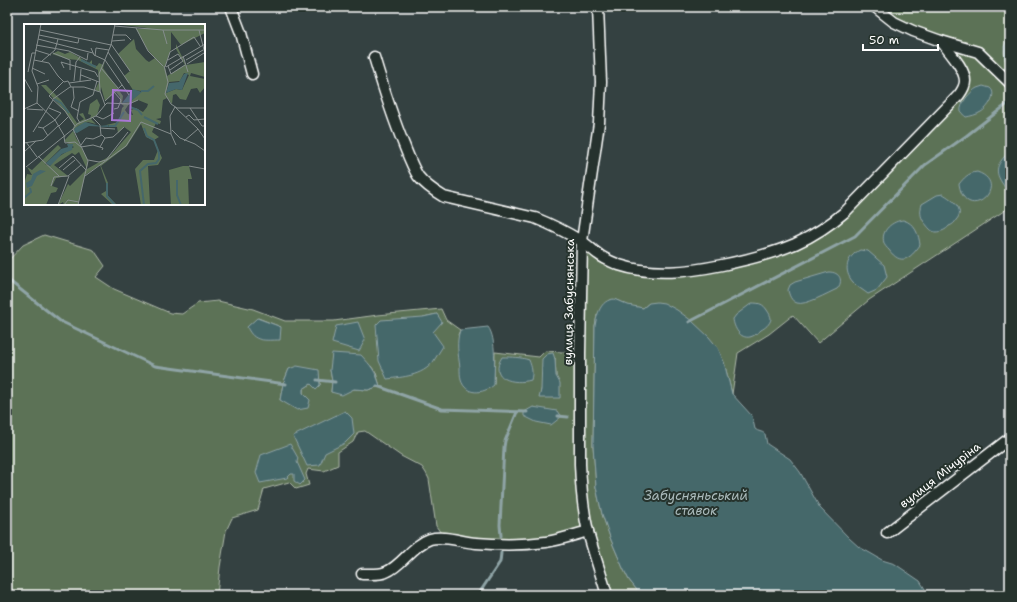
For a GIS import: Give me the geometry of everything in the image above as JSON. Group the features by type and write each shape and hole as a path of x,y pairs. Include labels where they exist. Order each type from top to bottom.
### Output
{"street":[{"path":"231,7 239,28 252,74"},
{"name":"вулиця Забуснянська","path":"598,7 601,82 599,123 582,241 580,464 588,531 607,595"},
{"path":"875,7 902,27 978,52 1010,83"},
{"path":"374,57 397,128 411,163 418,175 434,192 444,197 535,218 582,241 599,255 621,265 648,271 677,272 697,270 759,257 796,244 834,222 959,95 964,88 965,81 963,72 941,41"},
{"name":"вулиця Мічуріна","path":"887,533 1010,438"},
{"path":"362,574 388,572 415,548 430,539 436,538 476,543 510,544 546,542 588,531"}],"green space":[{"path":"875,7 1010,7 1010,29 1004,52 1006,60 1010,65 1010,207 869,300 818,343 793,315 769,334 738,353 732,394 724,362 649,303 643,308 629,306 617,300 609,300 597,315 595,326 593,445 596,487 602,514 611,540 629,580 641,595 607,595 588,531 546,542 445,539 436,526 429,479 422,467 401,456 365,431 358,432 353,442 338,452 338,465 324,471 308,469 306,474 309,485 296,489 289,482 264,489 258,510 232,518 226,531 217,595 7,595 7,262 23,245 44,235 94,250 105,266 96,277 114,289 170,313 182,314 198,303 218,301 253,309 285,321 334,321 441,309 446,320 460,330 458,335 494,384 495,352 539,357 545,351 580,353 582,241 599,255 661,272 776,251 846,211 965,81 941,41","holes":["437,314 433,331 423,317","258,318 281,327 247,327","555,358 556,376 540,398 541,390","371,366 376,373 380,386 368,390 354,389 331,392 332,381 330,370","289,369 320,380 320,385 311,384 303,389 303,393 280,400 283,384"]}],"water":[{"path":"1010,30 1010,65 1005,60 1004,47"},
{"path":"983,86 990,88 992,91 993,94 991,101 981,112 966,117 961,112 962,105 969,95"},
{"path":"1010,150 1010,192 1005,188 999,178 998,165"},
{"path":"977,172 987,178 990,185 989,192 984,199 977,202 970,202 963,196 959,184 969,175"},
{"path":"943,194 957,205 959,209 959,216 954,223 946,229 935,232 924,222 921,207 922,204 937,195"},
{"path":"903,220 911,224 916,230 920,245 909,257 901,259 893,255 884,244 883,238 888,227 895,222"},
{"path":"860,250 868,251 884,265 887,277 877,290 868,294 855,284 850,278 847,269 849,260"},
{"path":"833,272 840,278 840,283 837,289 805,303 797,303 792,299 788,290 790,285 795,282"},
{"name":"Забусняньський ставок","path":"614,299 628,305 643,308 649,303 664,303 692,321 709,337 718,348 724,362 732,394 752,416 755,429 765,434 767,444 790,459 800,472 820,508 859,547 882,560 895,564 920,581 925,589 925,595 641,595 629,580 611,540 602,514 596,487 593,445 595,326 598,313 602,305 609,300"},
{"path":"752,303 763,305 769,313 771,319 767,326 751,337 746,337 740,335 733,319"},
{"path":"437,314 442,322 433,332 443,346 433,362 429,367 418,373 387,379 379,361 376,325 381,320 423,317"},
{"path":"257,318 281,327 280,340 260,340 253,336 247,327"},
{"path":"358,322 365,340 359,351 332,343 336,326"},
{"path":"488,327 491,332 494,346 494,385 480,392 475,392 467,389 463,385 461,378 458,339 460,330"},
{"path":"332,353 361,355 373,369 380,386 368,390 354,389 342,395 331,392 332,381 330,370"},
{"path":"553,353 555,359 556,376 560,383 560,398 539,398 541,390 542,359 547,354"},
{"path":"502,357 529,360 532,370 531,380 517,382 505,379 498,371"},
{"path":"297,366 319,370 320,385 316,389 311,384 303,389 303,393 310,400 308,408 297,410 280,400 283,384 289,369"},
{"path":"533,407 557,411 561,417 551,425 536,422 524,416 524,412"},
{"path":"345,411 352,418 354,434 345,443 325,453 320,465 307,466 293,436"},
{"path":"290,444 298,458 297,462 305,480 300,485 294,481 294,474 291,474 287,478 260,483 256,473 261,455"}],"waterway":[{"path":"689,322 855,236 925,165 1010,102"},
{"path":"7,279 60,321 155,366 286,384"},
{"path":"317,380 335,382"},
{"path":"377,386 442,409 527,412"},
{"path":"501,536 500,525 504,447 517,412"},
{"path":"558,416 568,417"},
{"path":"478,595 500,562 501,553"}]}
